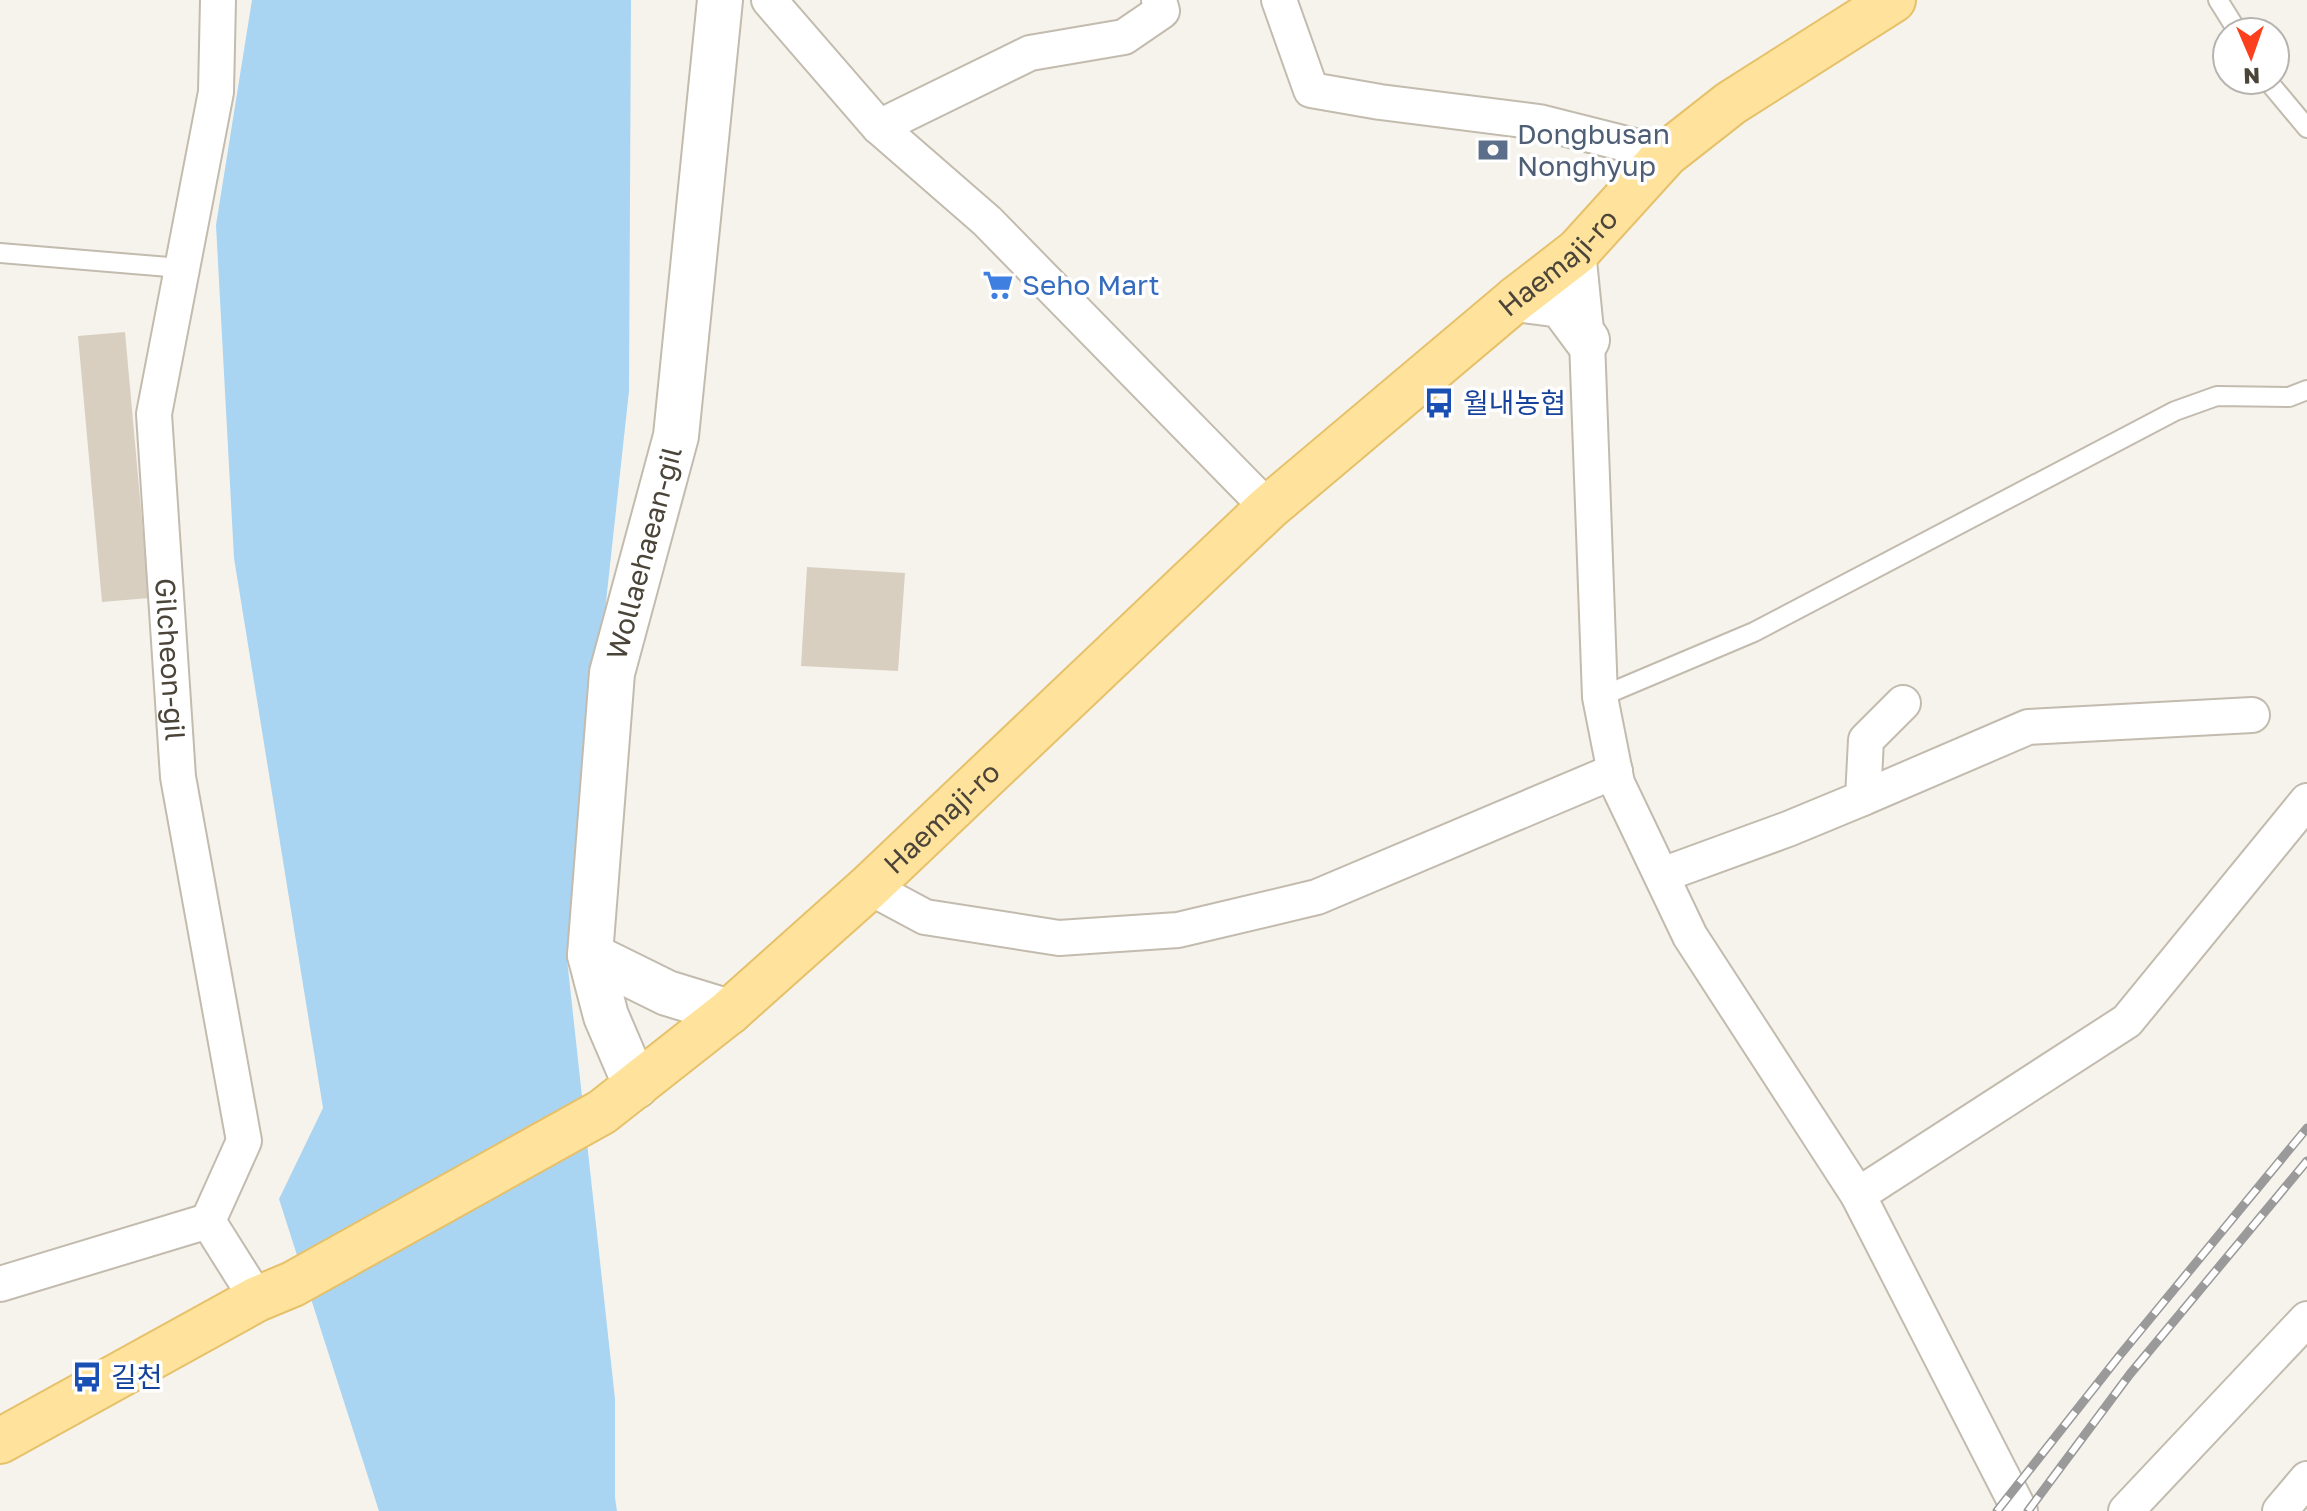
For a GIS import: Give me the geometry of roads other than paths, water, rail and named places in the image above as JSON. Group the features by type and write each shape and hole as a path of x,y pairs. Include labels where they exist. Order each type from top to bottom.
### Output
{"main road":[{"name":"Haemaji-ro","path":"275,1291 619,1099 729,1012 869,887 1268,508 1516,299 1578,251 1666,154 1731,103 1893,0"},
{"path":"0,1441 275,1291"}],"street":[{"name":"Gilcheon-gil","path":"208,1221 244,1141 178,777 154,414 216,92 218,0"},
{"name":"Wollaehaean-gil","path":"619,1099 606,1016 590,955 612,673 676,436 720,0"},
{"path":"769,0 879,127 987,221 1268,508"},
{"path":"879,127 1030,53 1124,37 1162,11 1159,0"},
{"path":"1279,0 1311,90 1539,122 1666,154"},
{"path":"1578,251 1587,340 1600,697 1617,783 1690,936 1858,1195 2020,1511"},
{"path":"1516,299 1561,305 1587,340"},
{"path":"1863,798 1866,740 1903,703"},
{"path":"1662,875 1788,829 2028,727 2252,715"},
{"path":"869,887 925,917 1059,938 1178,930 1317,897 1615,771"},
{"path":"1858,1195 2127,1021 2307,801"},
{"path":"590,955 667,993 729,1012"},
{"path":"0,1284 208,1221 275,1291"},
{"path":"2126,1511 2307,1319"},
{"path":"2280,1511 2307,1479"}],"lane":[{"path":"2280,96 2307,128"},
{"path":"0,253 181,268"},
{"path":"1600,697 1754,632 2175,411 2217,396 2289,397 2307,390"}],"water":[{"path":"252,0 631,0 629,391 567,959 615,1399 617,1511 379,1511 279,1199 323,1108 234,558 216,225"}],"railway":[{"path":"1997,1511 2120,1355 2307,1128"},
{"path":"2028,1511 2130,1374 2307,1161"}],"place":[{"name":"Dongbusan Nonghyup","path":"1493,150"},
{"name":"Seho Mart","path":"998,285"},
{"name":"월내농협","path":"1439,403"},
{"name":"길천","path":"87,1377"}]}
